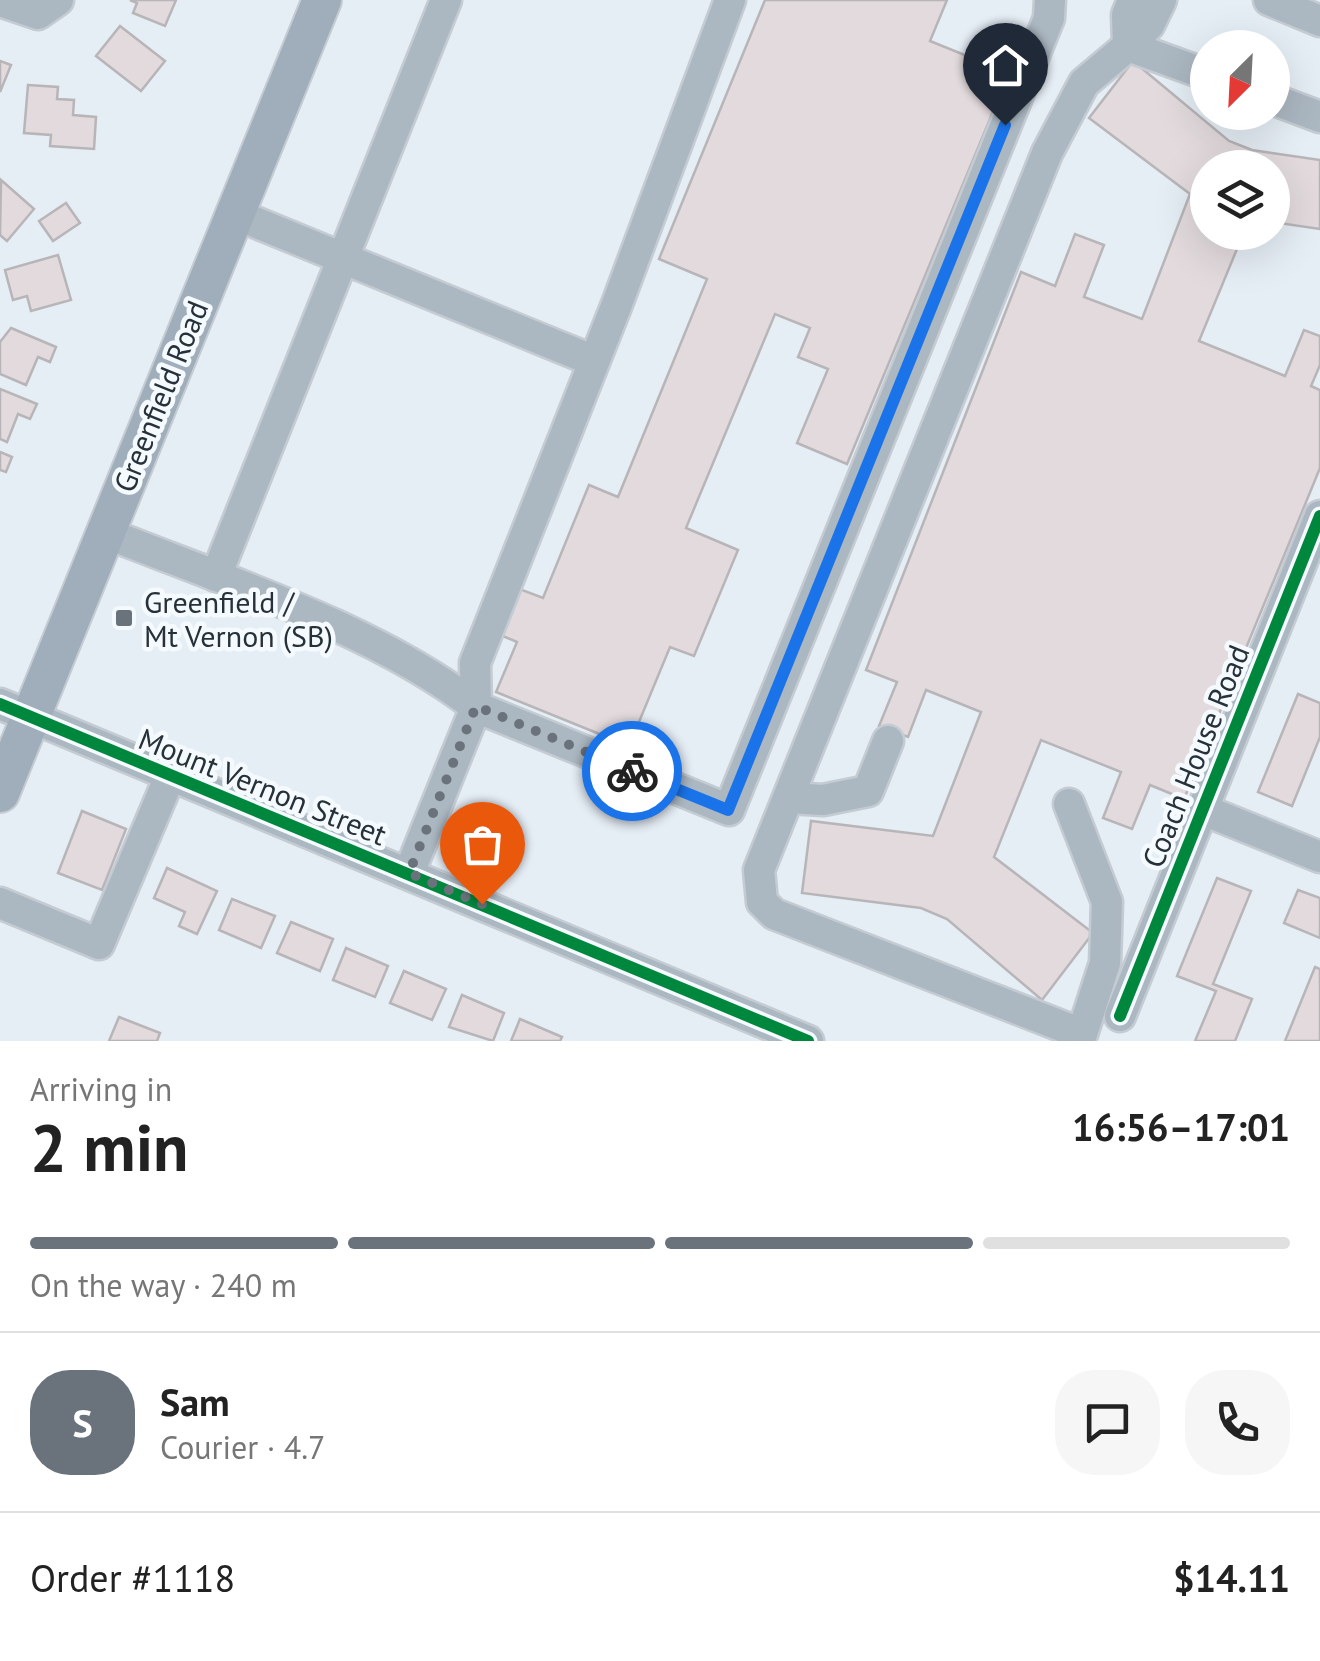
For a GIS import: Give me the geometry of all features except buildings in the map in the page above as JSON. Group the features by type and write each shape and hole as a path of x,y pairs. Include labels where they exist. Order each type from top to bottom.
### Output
{"main road":[{"name":"Greenfield Road","path":"0,793 15,710 106,534 322,0"}],"street":[{"path":"216,576 446,0"},
{"path":"409,873 476,706 475,663 730,0"},
{"path":"106,534 216,576 432,672 476,706 728,810 1049,18 1050,0"},
{"path":"1128,46 1127,16 1133,0"},
{"path":"1070,804 1108,902 1105,963 1082,1038 774,914 762,902 759,870 1047,153 1084,84 1150,25 1161,0"},
{"path":"1268,0 1320,21"},
{"path":"0,1 33,14 52,6"},
{"path":"1128,46 1190,68"},
{"path":"1290,105 1320,116"},
{"path":"235,214 594,360"},
{"name":"Coach House Road","path":"1120,1016 1320,516"},
{"name":"Mount Vernon Street","path":"15,710 808,1041"},
{"path":"788,798 823,800 868,791 888,741"},
{"path":"0,903 99,944 171,774"},
{"path":"1201,809 1320,857"}],"cycle path":[{"path":"1120,1016 1320,516"},
{"path":"0,704 808,1041"}],"way so far":[{"path":"482,904 409,873 476,706 632,771"}],"place":[{"name":"Greenfield / Mt Vernon (SB)","path":"124,618"}],"route":[{"path":"632,771 728,810 1005,125"}]}
